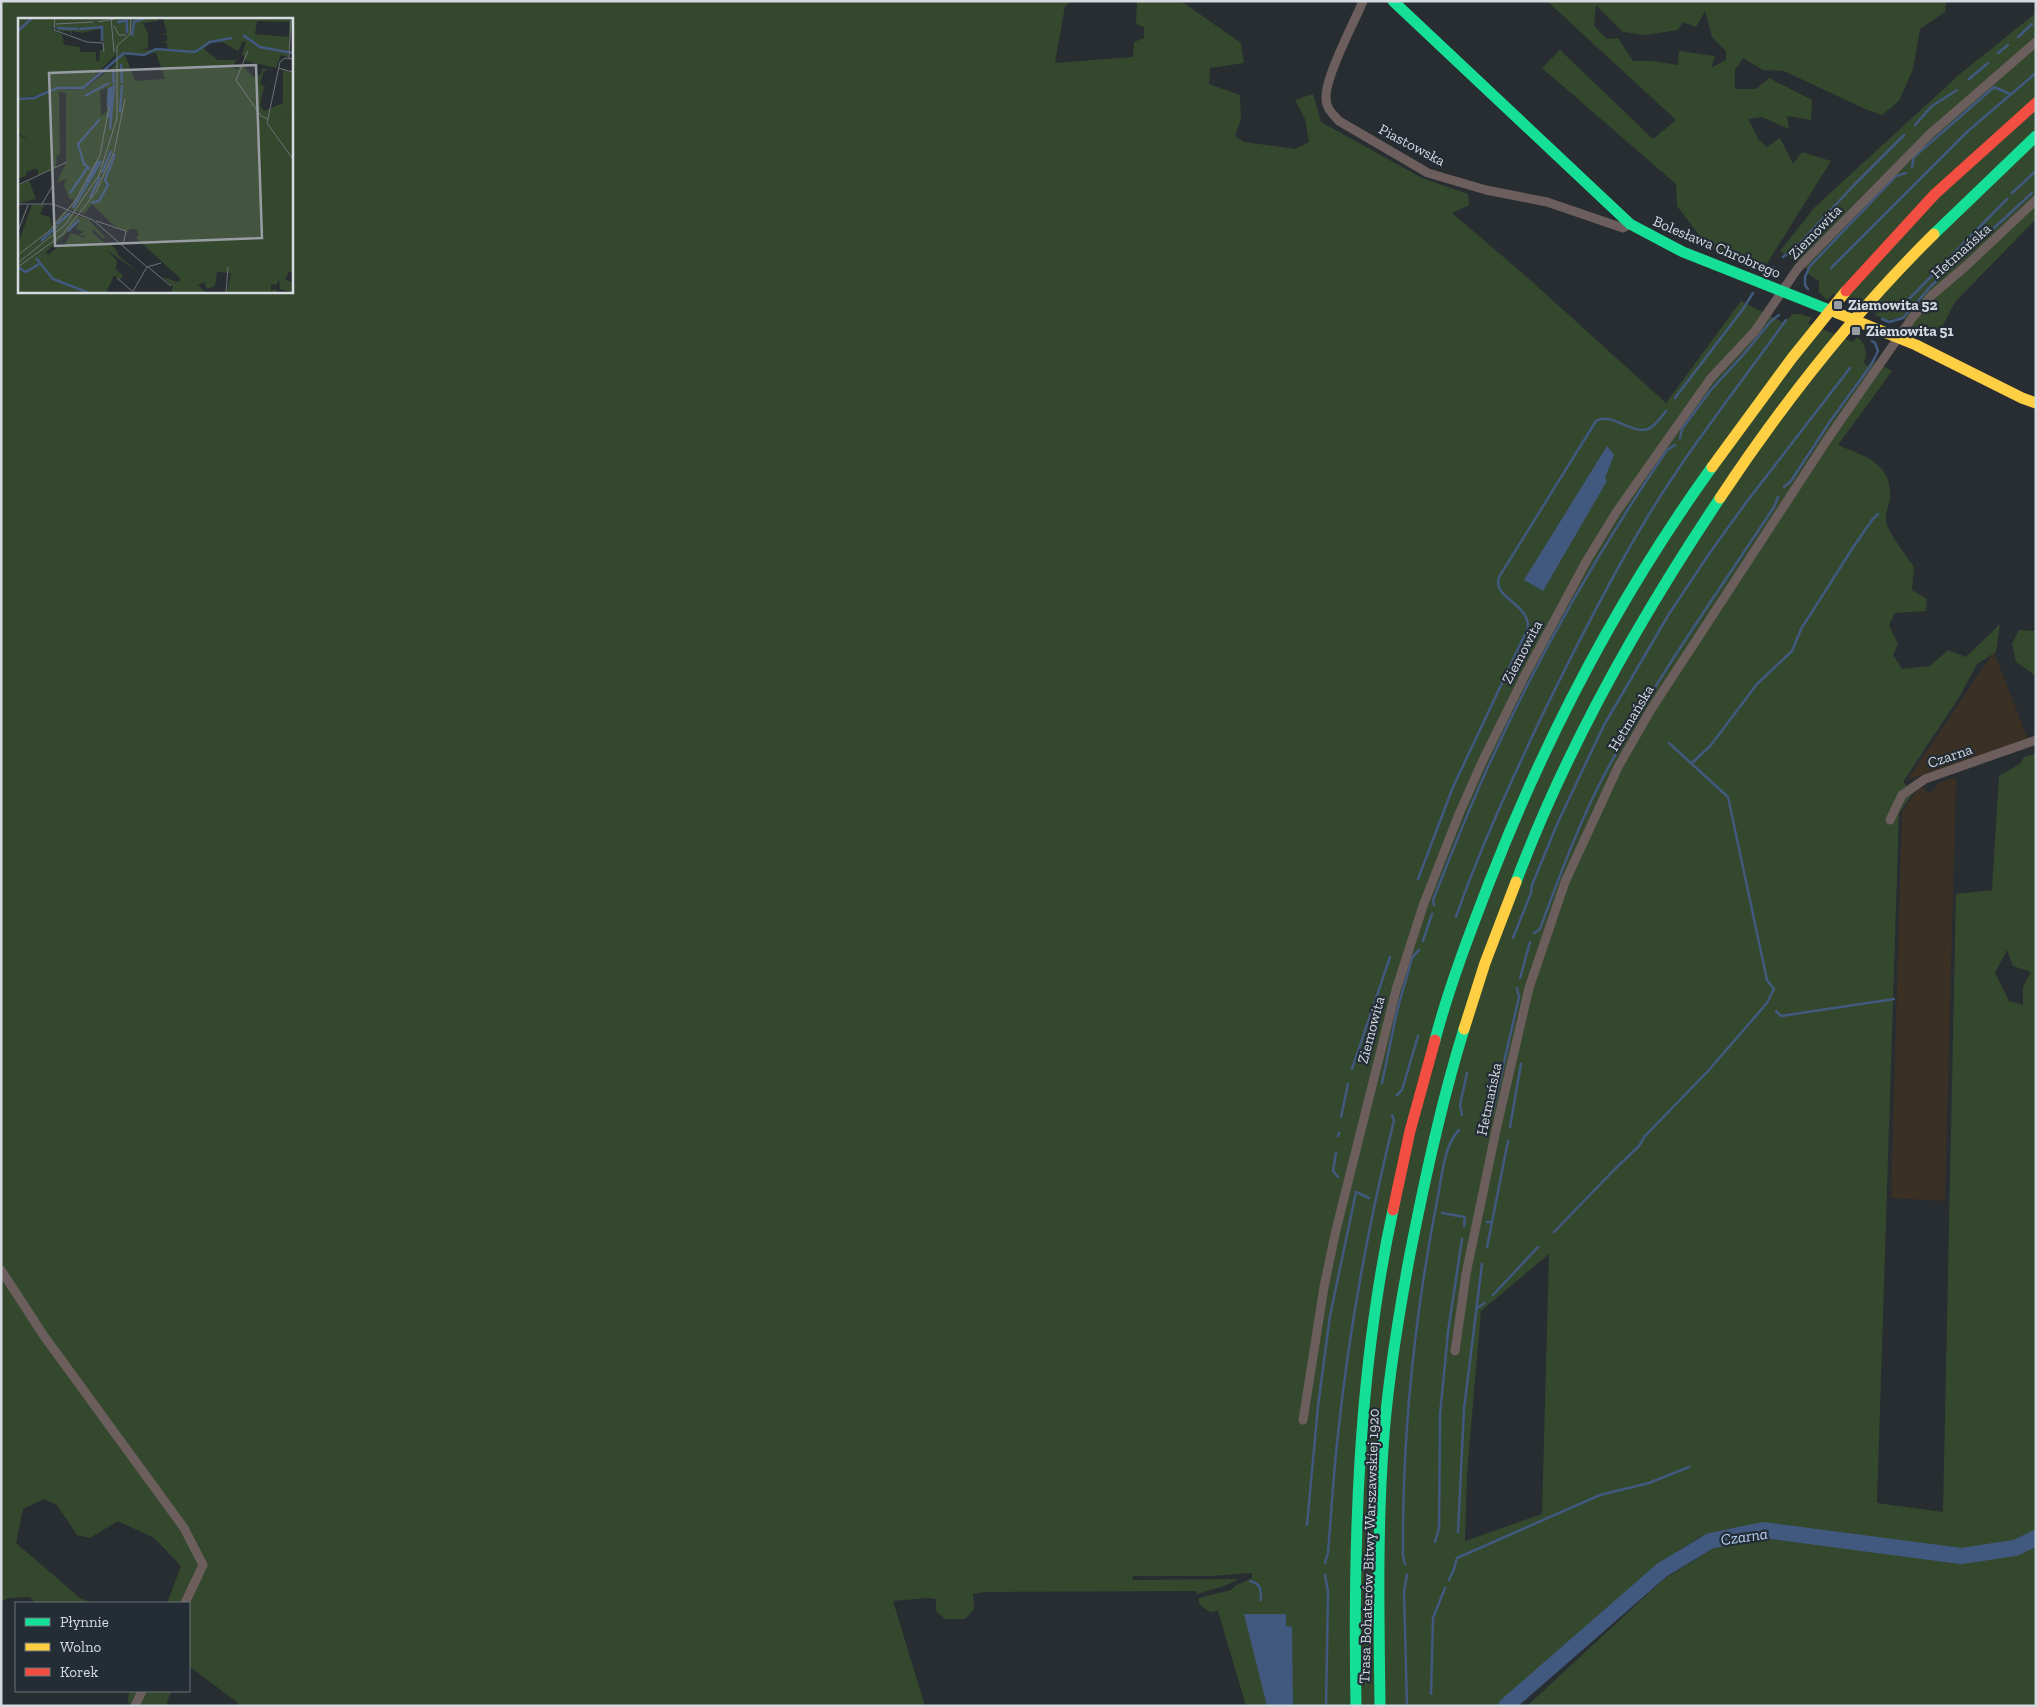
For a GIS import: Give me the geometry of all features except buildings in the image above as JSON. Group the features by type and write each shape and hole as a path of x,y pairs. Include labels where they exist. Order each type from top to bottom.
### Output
{"main road":[{"name":"Bolesława Chrobrego","path":"1393,1 1630,224 1683,252 1898,338 2036,403"},
{"name":"Trasa Bohaterów Bitwy Warszawskiej 1920","path":"1356,1706 1355,1541 1372,1334 1388,1241 1414,1119 1437,1032 1461,958 1530,787 1586,671 1649,560 1750,413 1841,297 1934,195 2036,103"},
{"name":"Trasa Bohaterów Bitwy Warszawskiej 1920","path":"1380,1706 1380,1566 1383,1451 1397,1330 1411,1238 1424,1172 1438,1116 1484,963 1531,840 1572,747 1637,628 1674,565 1767,428 1864,307 1940,229 2036,136"}],"street":[{"name":"Piastowska","path":"1363,1 1334,65 1327,91 1326,98 1329,111 1339,121 1428,173 1486,190 1547,202 1615,226 1623,228 1630,224"},
{"name":"Ziemowita","path":"1303,1420 1324,1287 1336,1230 1388,1017 1423,906 1459,814 1525,675 1583,568 1617,511 1706,385 1755,331 1807,258 1930,134 2036,42"},
{"name":"Hetmańska","path":"1455,1351 1466,1274 1516,1038 1546,932 1576,856 1615,773 1650,711 1829,437 1917,312 2036,200"},
{"name":"Czarna","path":"1890,820 1902,795 1925,779 2036,740"},
{"path":"1,1270 44,1336 184,1528 203,1566 185,1602"},
{"path":"135,1706 142,1692"}],"shaded area":[{"path":"1994,652 2028,740 1907,780"},
{"path":"1956,777 1945,1201 1891,1198 1902,812 1917,790 1923,787 1928,793 1935,790 1936,784"}],"green space":[{"path":"1,1 1072,1 1065,6 1055,63 1133,57 1134,42 1144,38 1144,27 1136,24 1137,1 1181,1 1241,43 1244,63 1210,68 1209,84 1240,95 1241,119 1235,136 1244,142 1295,149 1309,142 1305,119 1295,100 1313,94 1321,122 1422,178 1468,194 1469,205 1452,213 1528,278 1666,403 1741,301 1784,323 1793,314 1801,314 1812,318 1808,323 1853,342 1857,337 1864,346 1866,356 1864,363 1867,366 1873,360 1892,371 1838,445 1858,453 1875,463 1887,477 1890,498 1886,515 1887,525 1914,567 1912,590 1927,599 1926,611 1895,613 1889,625 1898,644 1893,655 1902,669 1930,666 1948,650 1966,657 2000,624 1996,652 1977,664 1960,696 1903,782 1914,792 1899,813 1877,1503 1943,1512 1956,894 1992,890 1999,776 2020,764 2024,757 2036,753 2036,1531 2014,1542 1963,1549 1760,1526 1700,1537 1663,1561 1497,1706 1246,1706 1218,1611 1210,1612 1199,1603 1199,1598 1231,1590 1252,1578 1252,1573 1210,1576 1133,1576 1132,1580 1239,1579 1224,1586 1197,1594 1196,1591 985,1592 973,1594 974,1609 965,1619 945,1619 936,1611 936,1599 893,1601 925,1706 236,1706 238,1703 190,1667 190,1602 167,1602 181,1566 154,1538 118,1521 90,1538 77,1535 57,1505 44,1499 23,1509 16,1543 80,1598 90,1602 34,1602 30,1597 8,1598 1,1602","holes":["2007,950 2013,966 2031,972 2023,987 2023,1005 2009,1001 1995,973","1549,1254 1542,1514 1465,1541 1467,1474 1481,1311"]},
{"path":"1547,1 1946,1 1945,12 1920,29 1913,69 1899,101 1882,115 1784,71 1763,70 1743,58 1735,70 1735,89 1756,89 1769,78 1812,100 1811,120 1787,116 1789,129 1762,117 1748,119 1759,140 1767,147 1780,138 1793,164 1802,152 1831,161 1763,270 1708,247 1677,206 1676,184 1542,68 1560,50 1653,139 1676,120","holes":["1596,5 1623,32 1646,35 1678,30 1683,22 1696,27 1705,11 1712,37 1726,51 1726,60 1711,68 1715,56 1679,51 1678,65 1651,61 1633,61 1618,38 1607,39 1594,26"]},
{"path":"2036,13 2036,219 1955,302 1943,325 1941,338 1928,330 1916,331 1902,317 1887,320 1875,315 1877,312 1833,294 1827,300 1819,292 1819,281 1808,274 1807,269 1780,251 1815,207 1960,74"},
{"path":"2019,630 2036,631 2036,676 2016,662 2012,644"},
{"path":"1765,1538 1962,1563 2022,1550 2036,1544 2036,1706 1527,1706 1664,1579 1714,1548"},
{"path":"129,1692 171,1692 166,1706 140,1706 128,1703"}],"water":[{"path":"1607,446 1614,455 1605,478 1607,481 1543,591 1524,580"},
{"path":"1244,1614 1286,1614 1286,1626 1292,1627 1293,1706 1267,1706"}],"waterway":[{"path":"2018,37 2032,24"},
{"path":"1998,53 2008,45"},
{"path":"1969,79 1988,63"},
{"path":"1831,268 1968,131 2036,73"},
{"path":"1912,167 1914,157 1994,87 2010,94"},
{"path":"1915,125 1932,106 1957,90"},
{"path":"1799,244 1904,135"},
{"path":"2012,193 2036,171"},
{"path":"1808,289 1805,285 1805,277 1810,266 1896,176 1906,173"},
{"path":"1882,319 1889,322 1903,318 1931,286 2032,193"},
{"path":"1906,302 2007,199"},
{"path":"1783,257 1787,254"},
{"path":"1768,273 1773,267"},
{"path":"1675,398 1743,309 1753,293"},
{"path":"1680,438 1682,429 1710,391 1771,321 1779,315"},
{"path":"1456,917 1484,843 1528,746 1551,697 1617,570 1678,469 1786,320"},
{"path":"1784,487 1791,481 1831,420 1871,365 1878,351 1875,343 1872,341"},
{"path":"1513,938 1558,822 1604,725 1669,614 1745,504 1850,368"},
{"path":"1418,879 1453,787 1528,628 1527,619 1523,612 1501,591 1498,584 1499,577 1596,421 1610,420 1639,430 1653,426 1666,411"},
{"path":"1434,905 1433,900 1488,767 1549,644 1617,526 1667,450 1675,445"},
{"path":"1534,933 1540,929 1583,820 1618,749 1705,609 1774,507 1778,497"},
{"path":"1691,764 1711,745 1757,684 1792,651 1801,629 1854,546 1878,514"},
{"path":"1554,1232 1639,1146 1645,1136 1708,1071 1767,1003 1774,989 1767,980 1728,797 1669,743"},
{"path":"1423,941 1432,914"},
{"path":"1520,978 1530,942"},
{"path":"1382,1083 1397,1011 1412,958 1419,950"},
{"path":"1352,1069 1390,957"},
{"path":"1492,1115 1519,997 1517,988"},
{"path":"1776,1011 1781,1016 1894,999"},
{"path":"1397,1095 1402,1090 1418,1036"},
{"path":"1510,1127 1521,1064"},
{"path":"1462,1115 1460,1105 1467,1073"},
{"path":"1341,1117 1348,1084"},
{"path":"1325,1563 1328,1553 1336,1458 1353,1321 1367,1240 1394,1120 1392,1115"},
{"path":"1405,1564 1403,1556 1403,1511 1407,1422 1416,1334 1429,1245 1444,1163 1450,1145 1459,1130"},
{"path":"1492,1222 1508,1141"},
{"path":"1336,1153 1333,1171 1338,1177"},
{"path":"1307,1525 1318,1406 1330,1316 1356,1192 1369,1198"},
{"path":"1442,1213 1465,1217 1464,1226"},
{"path":"1487,1222 1492,1222 1487,1247"},
{"path":"1435,1542 1439,1528 1440,1415 1448,1332 1462,1239"},
{"path":"1493,1295 1538,1247"},
{"path":"1458,1532 1464,1409 1482,1264"},
{"path":"1477,1308 1485,1303"},
{"path":"1449,1580 1457,1558 1600,1495 1649,1483 1689,1467"},
{"name":"Czarna","path":"1506,1706 1662,1570 1710,1541 1763,1530 1961,1556 2015,1548 2036,1538"},
{"path":"1325,1575 1328,1592 1326,1706"},
{"path":"1407,1575 1404,1591 1407,1706"},
{"path":"1250,1581 1260,1588 1261,1600"},
{"path":"1431,1694 1433,1618 1445,1588"}],"traffic: fast":[{"path":"1393,1 1630,224 1683,252 1837,313"},
{"path":"1934,234 2036,136"},
{"path":"1435,1040 1453,981 1489,883 1511,828 1560,721 1587,668 1646,565 1712,467"},
{"path":"1516,882 1558,782 1607,684 1661,590 1720,498"},
{"path":"1380,1706 1380,1513 1390,1375 1401,1302 1422,1197 1441,1113 1464,1029"},
{"path":"1356,1706 1356,1581 1360,1456 1372,1332 1393,1210"}],"traffic: slow":[{"path":"1720,498 1820,360 1875,296 1934,234"},
{"path":"1712,467 1792,358 1846,291"},
{"path":"1837,313 1916,345 2022,398 2036,403"},
{"path":"1464,1029 1485,963 1516,882"}],"traffic: jam":[{"path":"1846,291 1935,194 2036,103"},
{"path":"1393,1210 1410,1131 1435,1040"}],"place":[{"name":"Ziemowita 52","path":"1838,305"},
{"name":"Ziemowita 51","path":"1856,331"}]}
